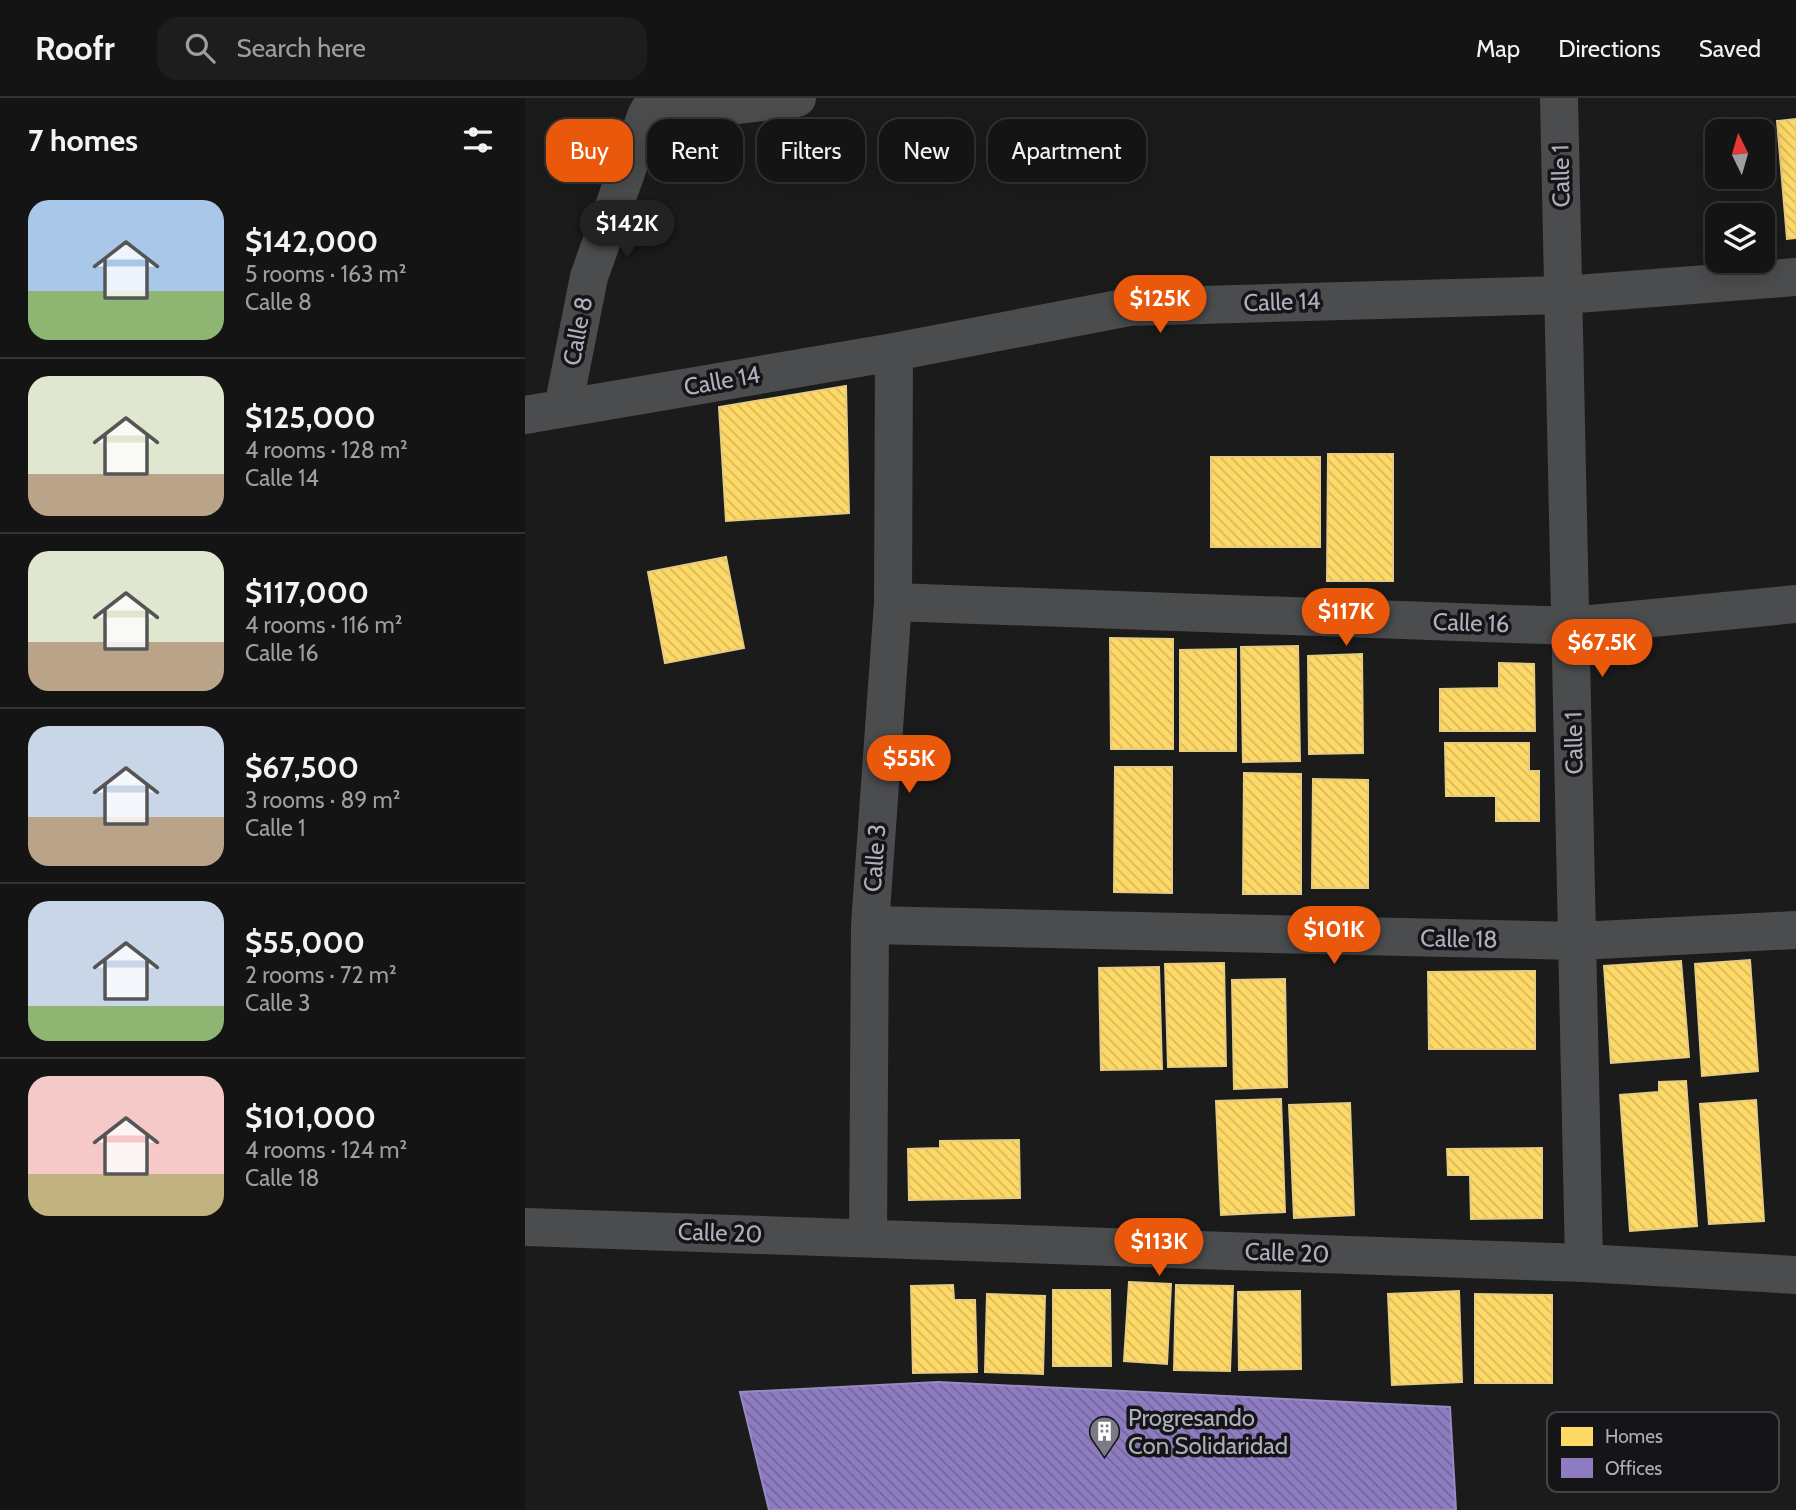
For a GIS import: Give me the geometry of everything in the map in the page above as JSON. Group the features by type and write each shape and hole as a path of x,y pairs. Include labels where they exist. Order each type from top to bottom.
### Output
{"street":[{"path":"651,107 797,98"},
{"name":"Calle 1","path":"1559,98 1584,1263"},
{"name":"Calle 8","path":"563,408 589,277 651,107"},
{"name":"Calle 14","path":"525,415 894,352 1129,307 1564,295 1796,277"},
{"name":"Calle 3","path":"867,1238 870,925 893,602 894,352"},
{"name":"Calle 16","path":"893,602 1571,626 1796,604"},
{"name":"Calle 18","path":"870,925 1578,941 1796,930"},
{"name":"Calle 20","path":"525,1227 1584,1263 1796,1275"}],"building: Homes":[{"path":"1796,119 1796,238 1787,239 1777,121"},
{"path":"846,386 849,513 726,521 719,407"},
{"path":"1328,454 1393,454 1393,581 1327,581"},
{"path":"1211,457 1320,457 1320,547 1211,547"},
{"path":"726,557 744,648 665,663 648,572"},
{"path":"1110,638 1173,639 1173,749 1111,749"},
{"path":"1298,646 1300,761 1243,762 1241,647"},
{"path":"1236,649 1236,751 1180,751 1180,650"},
{"path":"1362,654 1363,753 1309,754 1308,656"},
{"path":"1499,663 1534,664 1535,731 1440,731 1440,689 1499,688"},
{"path":"1445,743 1529,743 1529,771 1539,771 1539,821 1496,821 1496,796 1446,796"},
{"path":"1115,767 1172,767 1172,893 1114,892"},
{"path":"1244,773 1301,774 1301,894 1243,894"},
{"path":"1313,779 1368,780 1368,888 1312,888"},
{"path":"1750,960 1758,1071 1702,1076 1695,964"},
{"path":"1681,961 1689,1057 1611,1063 1604,966"},
{"path":"1224,963 1226,1066 1168,1067 1165,964"},
{"path":"1159,967 1162,1069 1101,1070 1099,968"},
{"path":"1535,971 1535,1049 1429,1049 1428,972"},
{"path":"1285,979 1287,1087 1234,1089 1232,980"},
{"path":"1686,1081 1697,1226 1630,1231 1620,1095 1659,1092 1659,1082"},
{"path":"1281,1099 1285,1212 1221,1215 1216,1101"},
{"path":"1756,1100 1764,1221 1709,1224 1700,1104"},
{"path":"1350,1103 1354,1215 1294,1218 1289,1105"},
{"path":"1019,1140 1020,1198 909,1200 908,1149 940,1148 940,1141"},
{"path":"1542,1148 1542,1218 1471,1219 1470,1175 1448,1175 1447,1149"},
{"path":"1129,1282 1171,1284 1167,1364 1124,1361"},
{"path":"953,1285 954,1300 975,1300 977,1372 913,1373 911,1286"},
{"path":"1176,1285 1233,1286 1230,1371 1174,1370"},
{"path":"1053,1290 1110,1290 1111,1366 1053,1366"},
{"path":"1300,1291 1301,1369 1239,1370 1238,1292"},
{"path":"1459,1291 1462,1382 1392,1385 1388,1294"},
{"path":"987,1294 1045,1296 1043,1374 985,1372"},
{"path":"1475,1294 1552,1295 1552,1383 1475,1383"}],"building: Offices":[{"name":"Progresando Con Solidaridad","path":"938,1382 1450,1407 1456,1510 769,1510 740,1392"}],"place":[{"name":"Progresando Con Solidaridad","path":"1105,1459"}]}
